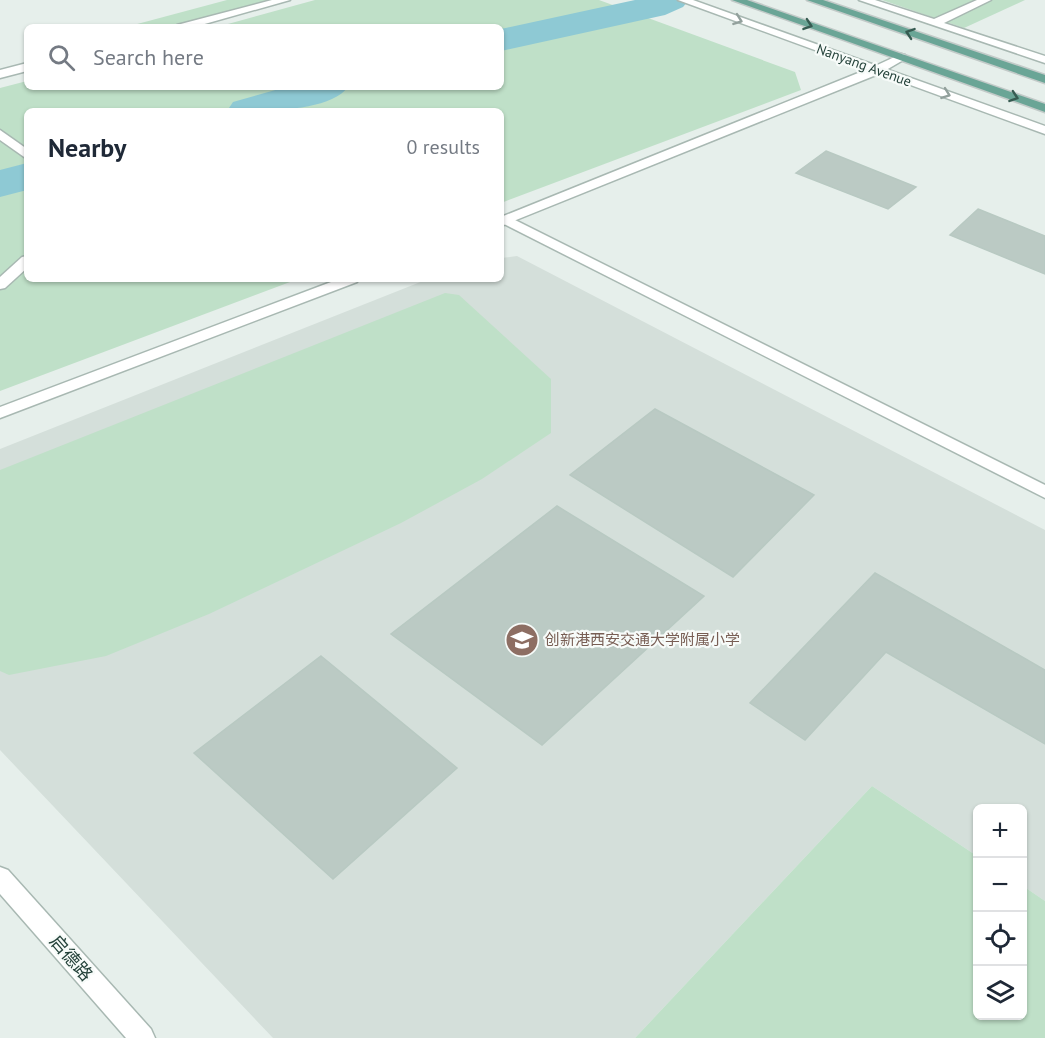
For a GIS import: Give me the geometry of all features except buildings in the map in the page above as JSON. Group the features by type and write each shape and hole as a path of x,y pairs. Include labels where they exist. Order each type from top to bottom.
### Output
{"main road":[{"path":"737,0 1045,108"},
{"path":"812,0 1045,79"}],"street":[{"path":"193,24 285,0"},
{"name":"Nanyang Avenue","path":"683,0 1045,130"},
{"path":"864,0 1045,60"},
{"path":"935,23 986,0"},
{"path":"504,221 877,70 901,57"},
{"path":"0,74 24,68"},
{"path":"0,134 24,153"},
{"path":"504,221 1045,492"},
{"path":"0,285 24,263"},
{"path":"0,413 344,282"},
{"name":"启德路","path":"0,877 142,1038"}],"shaded area":[{"name":"创新港西安交通大学附属小学","path":"517,256 1045,530 1045,901 1027,889 1027,804 973,804 973,853 872,786 635,1038 273,1038 0,750 0,449 420,282 504,282 504,258"}],"green space":[{"path":"227,0 269,0 194,24 137,24"},
{"path":"315,0 599,0 795,72 801,90 504,202 504,108 24,108 24,282 290,282 0,391 0,88 24,82 24,90 504,90 504,24 228,24"},
{"path":"882,0 1025,0 964,28"},
{"path":"445,293 459,295 551,379 551,433 482,479 401,523 209,614 106,656 9,675 0,671 0,470"},
{"path":"872,786 973,853 973,1020 1027,1020 1027,889 1045,901 1045,1038 635,1038"}],"waterway":[{"path":"504,39 652,7 671,0"},
{"path":"257,108 318,90"},
{"path":"0,184 24,177"}],"place":[{"name":"创新港西安交通大学附属小学","path":"522,640"}]}
